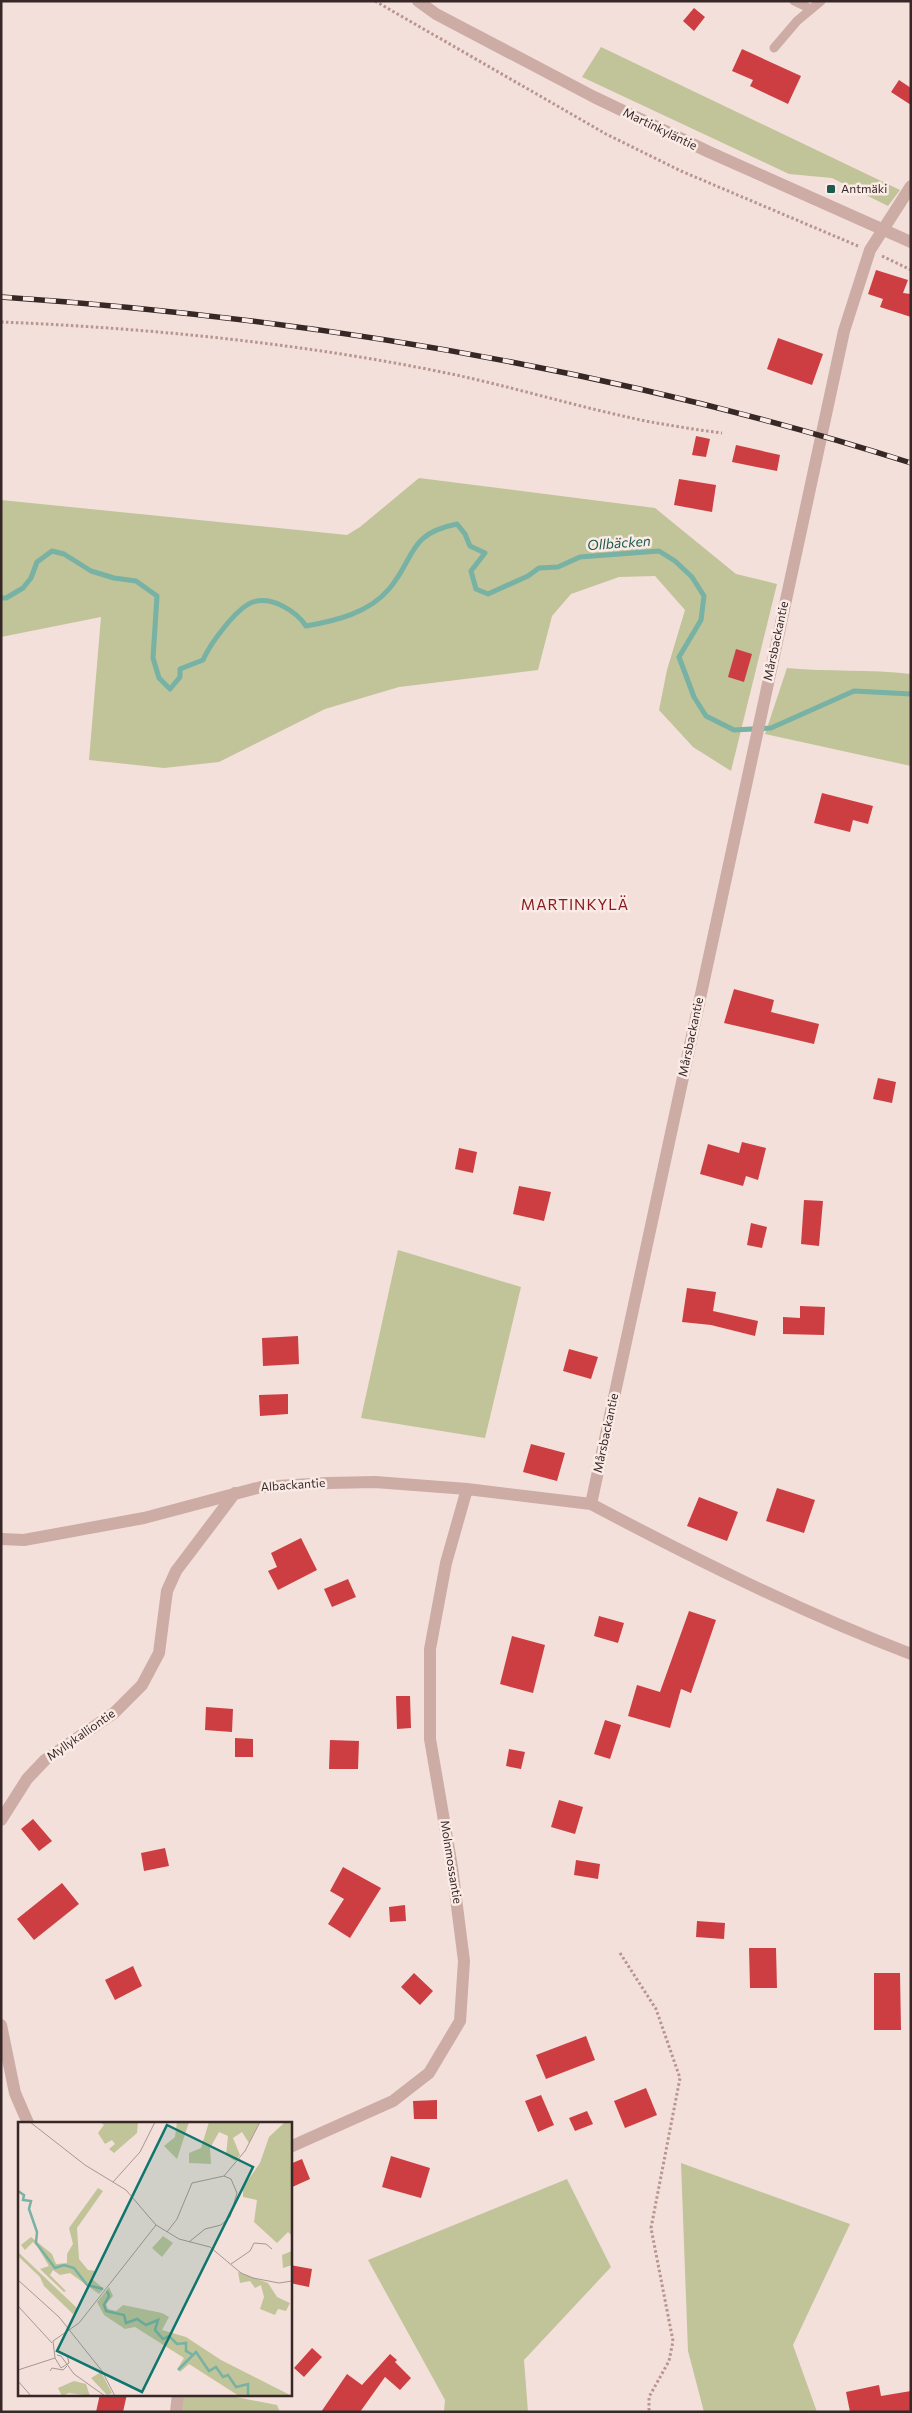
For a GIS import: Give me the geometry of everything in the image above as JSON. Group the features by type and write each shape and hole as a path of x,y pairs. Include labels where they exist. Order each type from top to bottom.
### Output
{"street":[{"name":"Martinkyläntie","path":"418,1 436,14 594,97 709,152 911,242"},
{"path":"884,229 911,186"},
{"name":"Mårsbackantie","path":"590,1504 844,331 870,250 884,229"},
{"name":"Albackantie","path":"1,1539 24,1540 144,1518 261,1487 328,1482 375,1482 590,1504"},
{"name":"Molnmossantie","path":"291,2147 393,2101 429,2073 460,2021 464,1961 452,1868 430,1740 430,1650 446,1563 467,1490"},
{"name":"Myllykalliontie","path":"1,1820 27,1779 45,1760 114,1713 142,1685 159,1653 168,1591 176,1571 234,1493"},
{"path":"590,1504 688,1555 867,1637 911,1654"},
{"path":"1,2025 15,2093 28,2122"},
{"path":"176,2412 178,2396"}],"lane":[{"path":"794,1 811,9"},
{"path":"774,48 821,1"}],"path":[{"path":"375,1 606,134 681,171 870,250 911,270"},
{"path":"1,322 73,325 229,340 340,356 455,375 650,422 722,434"},
{"path":"620,1953 656,2010 680,2078 651,2228 673,2341 669,2361 649,2397 649,2412"}],"green space":[{"path":"601,47 900,190 888,206 832,178 789,174 582,77"},
{"path":"419,478 655,508 736,574 777,584 731,771 693,747 659,710 667,670 685,610 655,576 619,577 571,594 552,616 538,670 399,687 325,709 219,762 164,768 89,760 101,617 1,637 1,500 347,535 360,527"},
{"path":"787,668 911,674 911,766 765,734"},
{"path":"398,1250 521,1287 485,1438 361,1418"},
{"path":"681,2163 850,2224 793,2345 817,2412 704,2412 688,2351"},
{"path":"567,2179 611,2267 524,2360 528,2412 444,2412 445,2400 368,2260"},
{"path":"178,2396 230,2396 277,2405 280,2412 176,2412"}],"building":[{"path":"694,8 705,17 694,31 683,21"},
{"path":"742,49 801,76 788,104 750,86 753,80 732,71"},
{"path":"899,80 911,88 911,105 891,92"},
{"path":"876,270 908,280 903,293 911,294 911,317 880,307 883,299 868,294"},
{"path":"778,338 823,354 812,385 767,369"},
{"path":"696,436 710,439 706,457 692,455"},
{"path":"736,445 780,455 777,471 732,462"},
{"path":"679,479 716,485 712,512 674,505"},
{"path":"736,649 752,654 744,682 728,677"},
{"path":"822,793 873,806 868,824 853,820 850,832 814,823"},
{"path":"734,989 774,1000 771,1012 819,1024 814,1044 724,1023"},
{"path":"878,1078 896,1082 892,1103 873,1099"},
{"path":"742,1142 766,1148 758,1180 746,1176 743,1186 700,1174 708,1144 739,1153"},
{"path":"459,1148 477,1152 473,1173 455,1169"},
{"path":"519,1186 551,1192 544,1221 513,1214"},
{"path":"804,1200 823,1201 819,1246 801,1244"},
{"path":"751,1223 767,1227 762,1248 747,1245"},
{"path":"687,1288 716,1292 713,1311 758,1321 755,1336 711,1325 682,1322"},
{"path":"800,1306 825,1307 824,1335 783,1334 783,1317 800,1318"},
{"path":"298,1336 299,1364 263,1366 262,1338"},
{"path":"569,1349 598,1357 591,1379 563,1371"},
{"path":"288,1394 288,1414 260,1416 259,1395"},
{"path":"531,1444 565,1453 557,1481 523,1472"},
{"path":"777,1488 815,1500 804,1533 766,1521"},
{"path":"699,1497 738,1512 727,1541 687,1526"},
{"path":"301,1538 317,1570 278,1590 268,1571 277,1567 271,1553"},
{"path":"348,1579 356,1597 332,1607 324,1589"},
{"path":"689,1611 716,1620 691,1693 681,1689 670,1728 628,1716 637,1685 660,1692"},
{"path":"599,1616 624,1623 618,1643 594,1636"},
{"path":"512,1636 545,1645 533,1693 500,1684"},
{"path":"396,1696 410,1696 411,1728 397,1729"},
{"path":"206,1707 233,1709 232,1732 205,1730"},
{"path":"605,1720 621,1725 610,1759 594,1754"},
{"path":"235,1738 253,1739 253,1757 235,1757"},
{"path":"330,1740 359,1741 358,1769 329,1769"},
{"path":"509,1749 525,1752 521,1769 506,1766"},
{"path":"559,1800 583,1807 575,1834 551,1827"},
{"path":"33,1819 52,1841 39,1851 21,1829"},
{"path":"165,1848 169,1866 144,1871 141,1853"},
{"path":"576,1860 600,1864 598,1879 574,1875"},
{"path":"343,1867 381,1888 350,1938 328,1924 344,1899 330,1891"},
{"path":"62,1883 79,1904 34,1940 17,1919"},
{"path":"405,1905 406,1921 390,1922 389,1907"},
{"path":"697,1921 725,1923 724,1939 696,1937"},
{"path":"749,1948 776,1948 777,1988 750,1988"},
{"path":"133,1966 142,1986 115,2000 105,1980"},
{"path":"414,1973 433,1991 420,2005 401,1987"},
{"path":"874,1973 900,1973 901,2030 874,2030"},
{"path":"586,2036 595,2060 546,2079 536,2055"},
{"path":"646,2088 657,2115 625,2128 614,2101"},
{"path":"541,2095 554,2125 538,2132 525,2101"},
{"path":"437,2100 437,2119 414,2119 413,2101"},
{"path":"587,2111 593,2124 575,2131 569,2118"},
{"path":"391,2156 430,2168 421,2198 382,2187"},
{"path":"302,2159 310,2179 291,2188 291,2164"},
{"path":"291,2265 312,2269 309,2287 291,2283"},
{"path":"312,2348 322,2357 304,2377 294,2368"},
{"path":"390,2354 397,2360 395,2362 411,2378 400,2390 385,2377 360,2412 321,2412 347,2374 362,2385"},
{"path":"879,2385 881,2396 911,2391 911,2412 850,2412 846,2392"},
{"path":"100,2396 127,2396 123,2412 96,2412"}],"waterway":[{"name":"Ollbäcken","path":"1,598 6,598 23,588 31,578 37,562 52,551 64,554 91,571 114,578 136,581 157,596 153,658 159,678 170,689 180,677 180,669 203,660 224,627 246,606 260,601 275,603 290,610 306,626 351,615 372,604 389,589 414,548 429,534 441,528 457,524 465,534 470,546 485,553 471,571 476,589 488,594 528,576 539,568 558,567 580,557 659,551 675,561 692,577 704,596 701,620 679,657 694,697 706,716 734,730 771,728 854,691 911,694"}],"railway":[{"path":"1,297 116,306 232,319 346,334 461,353 575,375 688,400 800,430 911,463"}],"place":[{"name":"Antmäki","path":"831,189"}],"district":[{"name":"MARTINKYLÄ","path":"575,905"}]}
